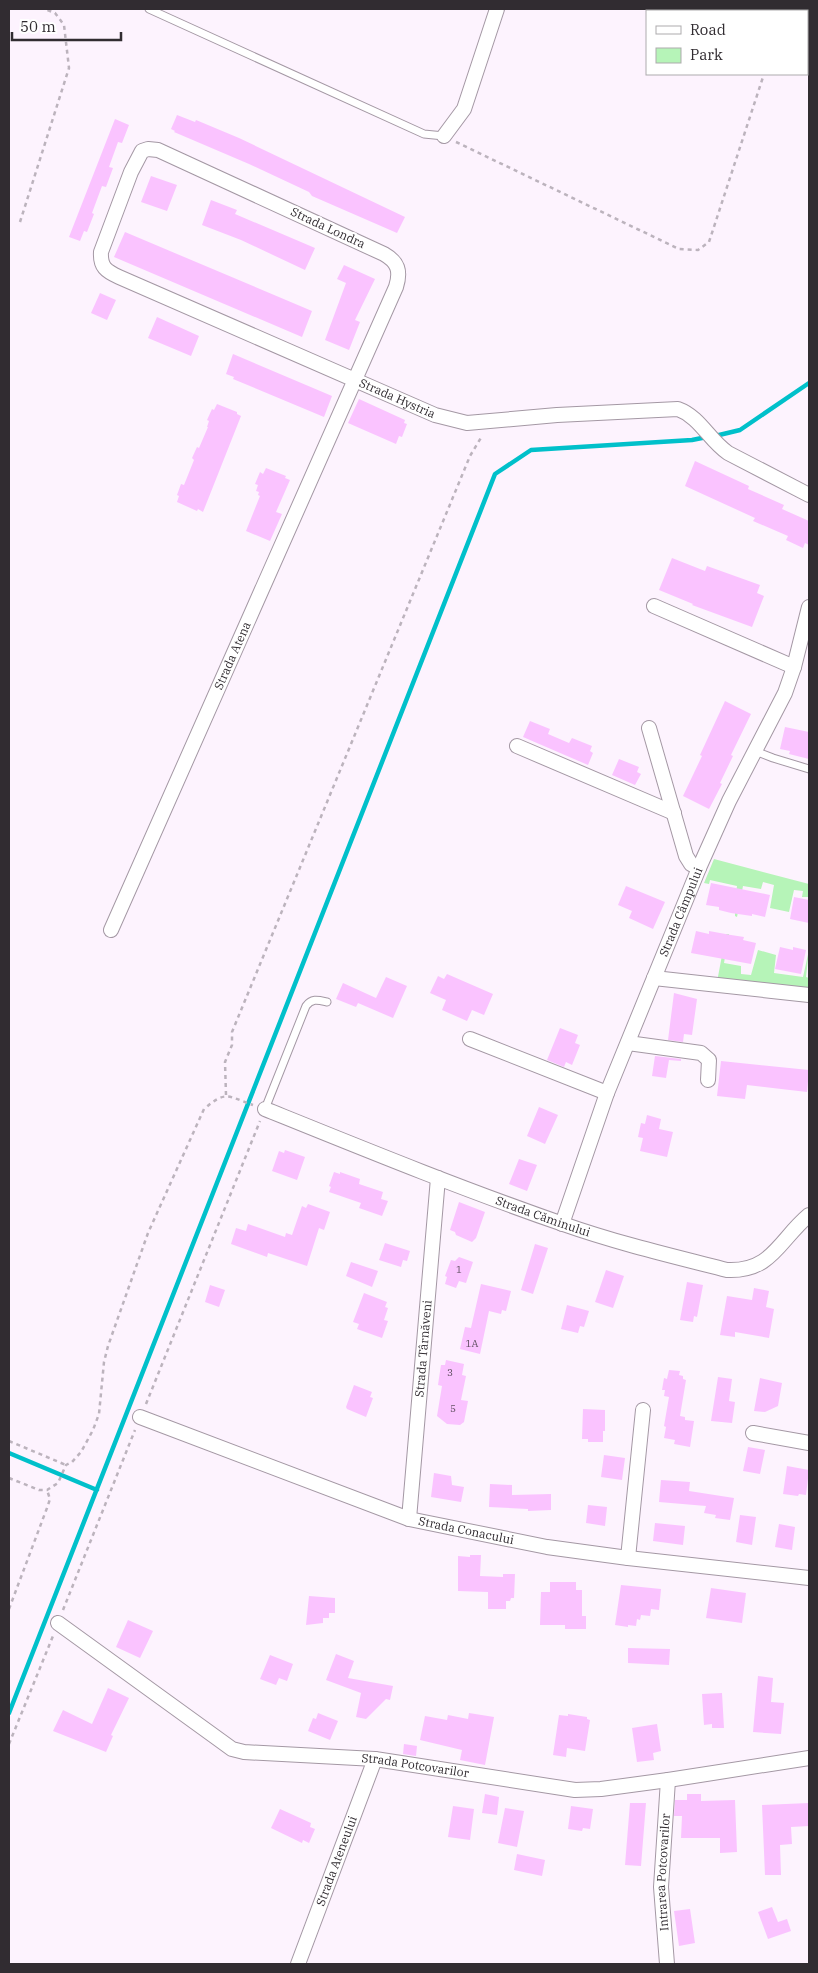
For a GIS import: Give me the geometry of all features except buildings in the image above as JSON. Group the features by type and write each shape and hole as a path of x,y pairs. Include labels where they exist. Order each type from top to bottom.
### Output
{"street":[{"path":"444,136 464,109 497,9"},
{"name":"Strada Londra","path":"142,151 148,149 158,150 384,254 396,262 399,272 396,287 354,380"},
{"name":"Strada Hystria","path":"142,151 131,172 101,252 100,260 107,271 435,416 467,423 557,415 664,409 678,409 688,412 696,419 716,445 809,495"},
{"name":"Strada Atena","path":"111,930 354,380"},
{"path":"654,606 794,668"},
{"name":"Strada Câmpului","path":"562,1224 607,1093 699,868 722,817 785,693 794,668 804,649 809,607"},
{"path":"649,728 686,856 691,864 699,868"},
{"path":"516,746 674,813"},
{"path":"654,978 809,995"},
{"path":"470,1039 607,1093"},
{"path":"628,1043 701,1053 709,1060 708,1080"},
{"name":"Strada Căminului","path":"265,1110 562,1224 727,1270 741,1271 754,1268 768,1259 809,1215"},
{"name":"Strada Târnăveni","path":"410,1519 438,1178"},
{"path":"628,1558 644,1410"},
{"name":"Strada Conacului","path":"140,1417 410,1519 547,1547 809,1578"},
{"path":"753,1433 809,1442"},
{"name":"Strada Potcovarilor","path":"58,1623 232,1749 244,1752 375,1759 574,1790 601,1789 668,1780 809,1758"},
{"name":"Strada Ateneului","path":"298,1964 375,1759"},
{"name":"Intrarea Potcovarilor","path":"667,1964 660,1887 668,1780"}],"lane":[{"path":"149,9 424,134 444,136"},
{"path":"756,750 773,758 809,769"},
{"path":"265,1110 306,1006 314,1000 326,1002"}],"path":[{"path":"20,222 69,68 64,25 55,13 45,9"},
{"path":"444,136 679,249 698,250 710,242 764,75"},
{"path":"226,1095 225,1062 232,1045 232,1032 466,465 490,422"},
{"path":"9,1478 39,1490 47,1490 58,1483 66,1465 72,1462 80,1452 93,1430 99,1414 104,1362 108,1346 159,1208 204,1109 218,1096 226,1095 265,1110"},
{"path":"9,1441 66,1465"},
{"path":"9,1609 48,1508 50,1499 47,1490"}],"green space":[{"path":"714,859 809,884 809,897 802,897 803,891 794,890 789,912 770,908 774,885 763,882 761,889 743,886 737,917 733,912 737,886 710,880 709,884 704,883"},
{"path":"726,934 729,934 724,963 741,966 741,974 751,975 758,950 776,955 774,973 803,977 809,950 806,977 809,978 809,991 717,982"}],"waterway":[{"path":"715,436 740,430 809,383"},
{"path":"9,1713 495,474 531,450 692,440 707,437"},
{"path":"9,1453 97,1490"}]}
